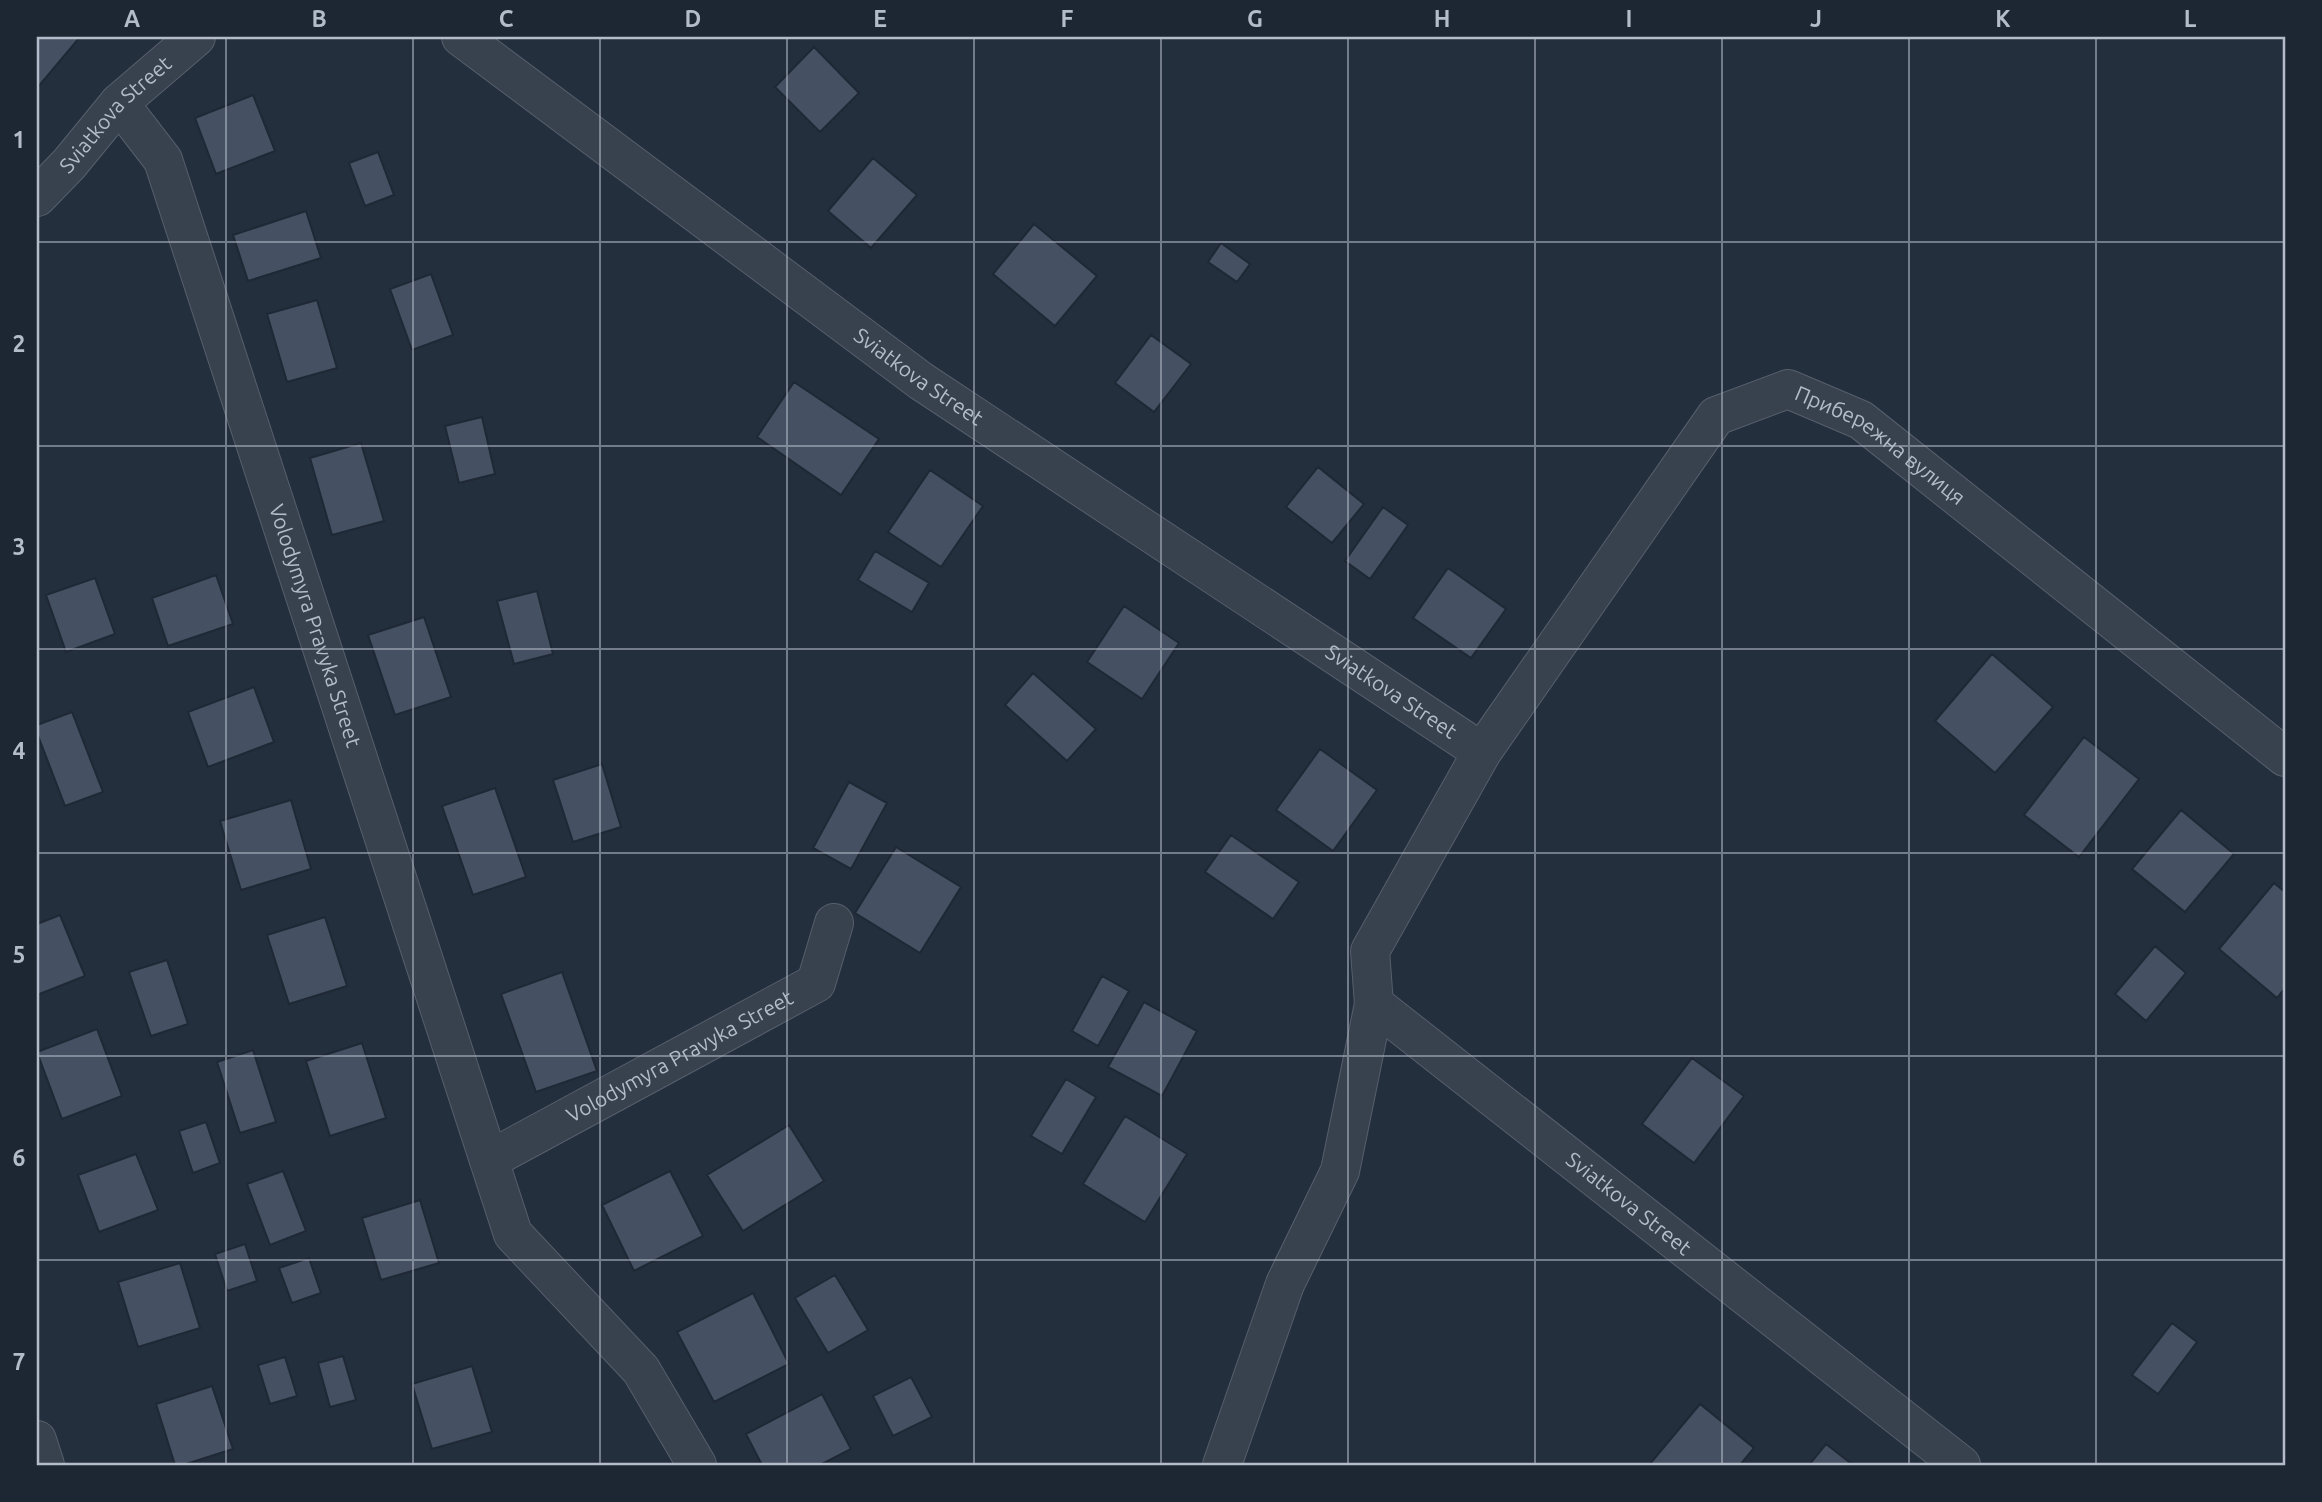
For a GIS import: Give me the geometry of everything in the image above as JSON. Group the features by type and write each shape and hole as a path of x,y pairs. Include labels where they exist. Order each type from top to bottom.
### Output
{"street":[{"name":"Sviatkova Street","path":"37,197 69,164 119,103 196,37"},
{"name":"Sviatkova Street","path":"461,37 921,381 1482,752"},
{"name":"Volodymyra Pravyka Street","path":"119,103 163,160 513,1234 641,1370 697,1465"},
{"name":"Прибережна вулиця","path":"1482,752 1716,416 1788,389 1861,420 2285,757"},
{"path":"1222,1465 1285,1283 1340,1171 1374,1004 1370,951 1482,752"},
{"name":"Volodymyra Pravyka Street","path":"488,1160 816,984 834,923"},
{"name":"Sviatkova Street","path":"1374,1004 1961,1465"},
{"path":"37,1440 45,1465"}],"building":[{"path":"37,37 80,37 38,87 37,86"},
{"path":"814,47 859,93 820,132 775,87"},
{"path":"253,95 275,151 216,174 195,118"},
{"path":"378,152 394,195 365,206 349,163"},
{"path":"873,158 917,195 871,248 828,211"},
{"path":"306,211 321,258 248,281 233,235"},
{"path":"1034,224 1097,276 1055,326 993,274"},
{"path":"1221,243 1250,264 1237,282 1208,262"},
{"path":"431,274 453,335 412,350 390,289"},
{"path":"317,300 337,368 287,382 267,314"},
{"path":"1151,335 1191,364 1154,412 1115,383"},
{"path":"794,382 879,439 841,495 757,437"},
{"path":"482,417 495,474 459,483 445,426"},
{"path":"361,443 384,521 332,535 310,458"},
{"path":"1318,467 1364,504 1332,543 1286,507"},
{"path":"930,470 983,506 941,567 888,532"},
{"path":"1383,507 1408,525 1370,579 1345,561"},
{"path":"875,551 929,583 912,612 858,580"},
{"path":"1448,568 1506,609 1471,658 1413,618"},
{"path":"216,575 233,624 168,646 152,598"},
{"path":"95,578 115,634 66,652 46,595"},
{"path":"537,591 553,654 514,664 497,601"},
{"path":"1124,606 1179,643 1142,699 1087,662"},
{"path":"424,617 451,697 395,715 368,635"},
{"path":"1992,654 2053,707 1995,773 1935,721"},
{"path":"1033,673 1096,729 1067,761 1005,705"},
{"path":"254,687 274,742 208,767 188,712"},
{"path":"72,712 103,792 65,806 37,733 37,725"},
{"path":"2084,737 2139,779 2079,857 2024,815"},
{"path":"1320,749 1377,790 1333,851 1276,810"},
{"path":"602,764 621,827 573,842 553,780"},
{"path":"849,782 887,803 851,869 813,848"},
{"path":"495,788 526,877 473,895 442,806"},
{"path":"291,800 311,869 241,890 220,821"},
{"path":"2181,810 2234,854 2185,912 2132,869"},
{"path":"1231,835 1299,882 1273,919 1205,872"},
{"path":"896,847 961,887 920,953 855,913"},
{"path":"2274,883 2285,892 2285,988 2277,998 2219,949"},
{"path":"60,915 85,976 37,995 37,924"},
{"path":"325,917 347,986 289,1004 267,935"},
{"path":"2155,946 2186,973 2146,1021 2115,994"},
{"path":"167,960 188,1024 151,1036 129,972"},
{"path":"562,972 597,1071 536,1092 501,994"},
{"path":"1102,976 1129,991 1098,1046 1072,1031"},
{"path":"1144,1002 1197,1031 1162,1096 1108,1067"},
{"path":"97,1029 122,1096 62,1119 37,1052"},
{"path":"362,1043 386,1118 330,1136 306,1061"},
{"path":"253,1050 276,1122 240,1133 217,1062"},
{"path":"1692,1058 1744,1096 1694,1163 1642,1124"},
{"path":"1066,1079 1096,1097 1062,1154 1031,1136"},
{"path":"1125,1116 1187,1154 1145,1222 1083,1184"},
{"path":"206,1122 220,1163 193,1173 179,1131"},
{"path":"789,1125 824,1181 743,1231 707,1175"},
{"path":"136,1154 158,1210 99,1232 78,1175"},
{"path":"283,1171 306,1231 270,1245 247,1184"},
{"path":"670,1171 703,1236 634,1271 602,1205"},
{"path":"420,1200 439,1263 381,1280 362,1218"},
{"path":"245,1244 257,1281 227,1291 215,1254"},
{"path":"309,1258 321,1293 292,1303 279,1268"},
{"path":"180,1263 200,1328 138,1347 118,1282"},
{"path":"835,1275 868,1330 828,1353 795,1298"},
{"path":"753,1293 789,1364 714,1402 677,1332"},
{"path":"2172,1323 2197,1342 2158,1394 2132,1375"},
{"path":"343,1356 356,1400 330,1407 318,1363"},
{"path":"285,1357 297,1396 270,1404 258,1365"},
{"path":"472,1366 492,1432 432,1449 412,1384"},
{"path":"911,1377 932,1417 893,1436 873,1396"},
{"path":"212,1386 233,1449 183,1465 175,1465 156,1404"},
{"path":"822,1394 851,1449 820,1465 762,1465 746,1434"},
{"path":"1700,1404 1754,1448 1740,1465 1649,1465"},
{"path":"1826,1444 1853,1465 1809,1465"}]}
